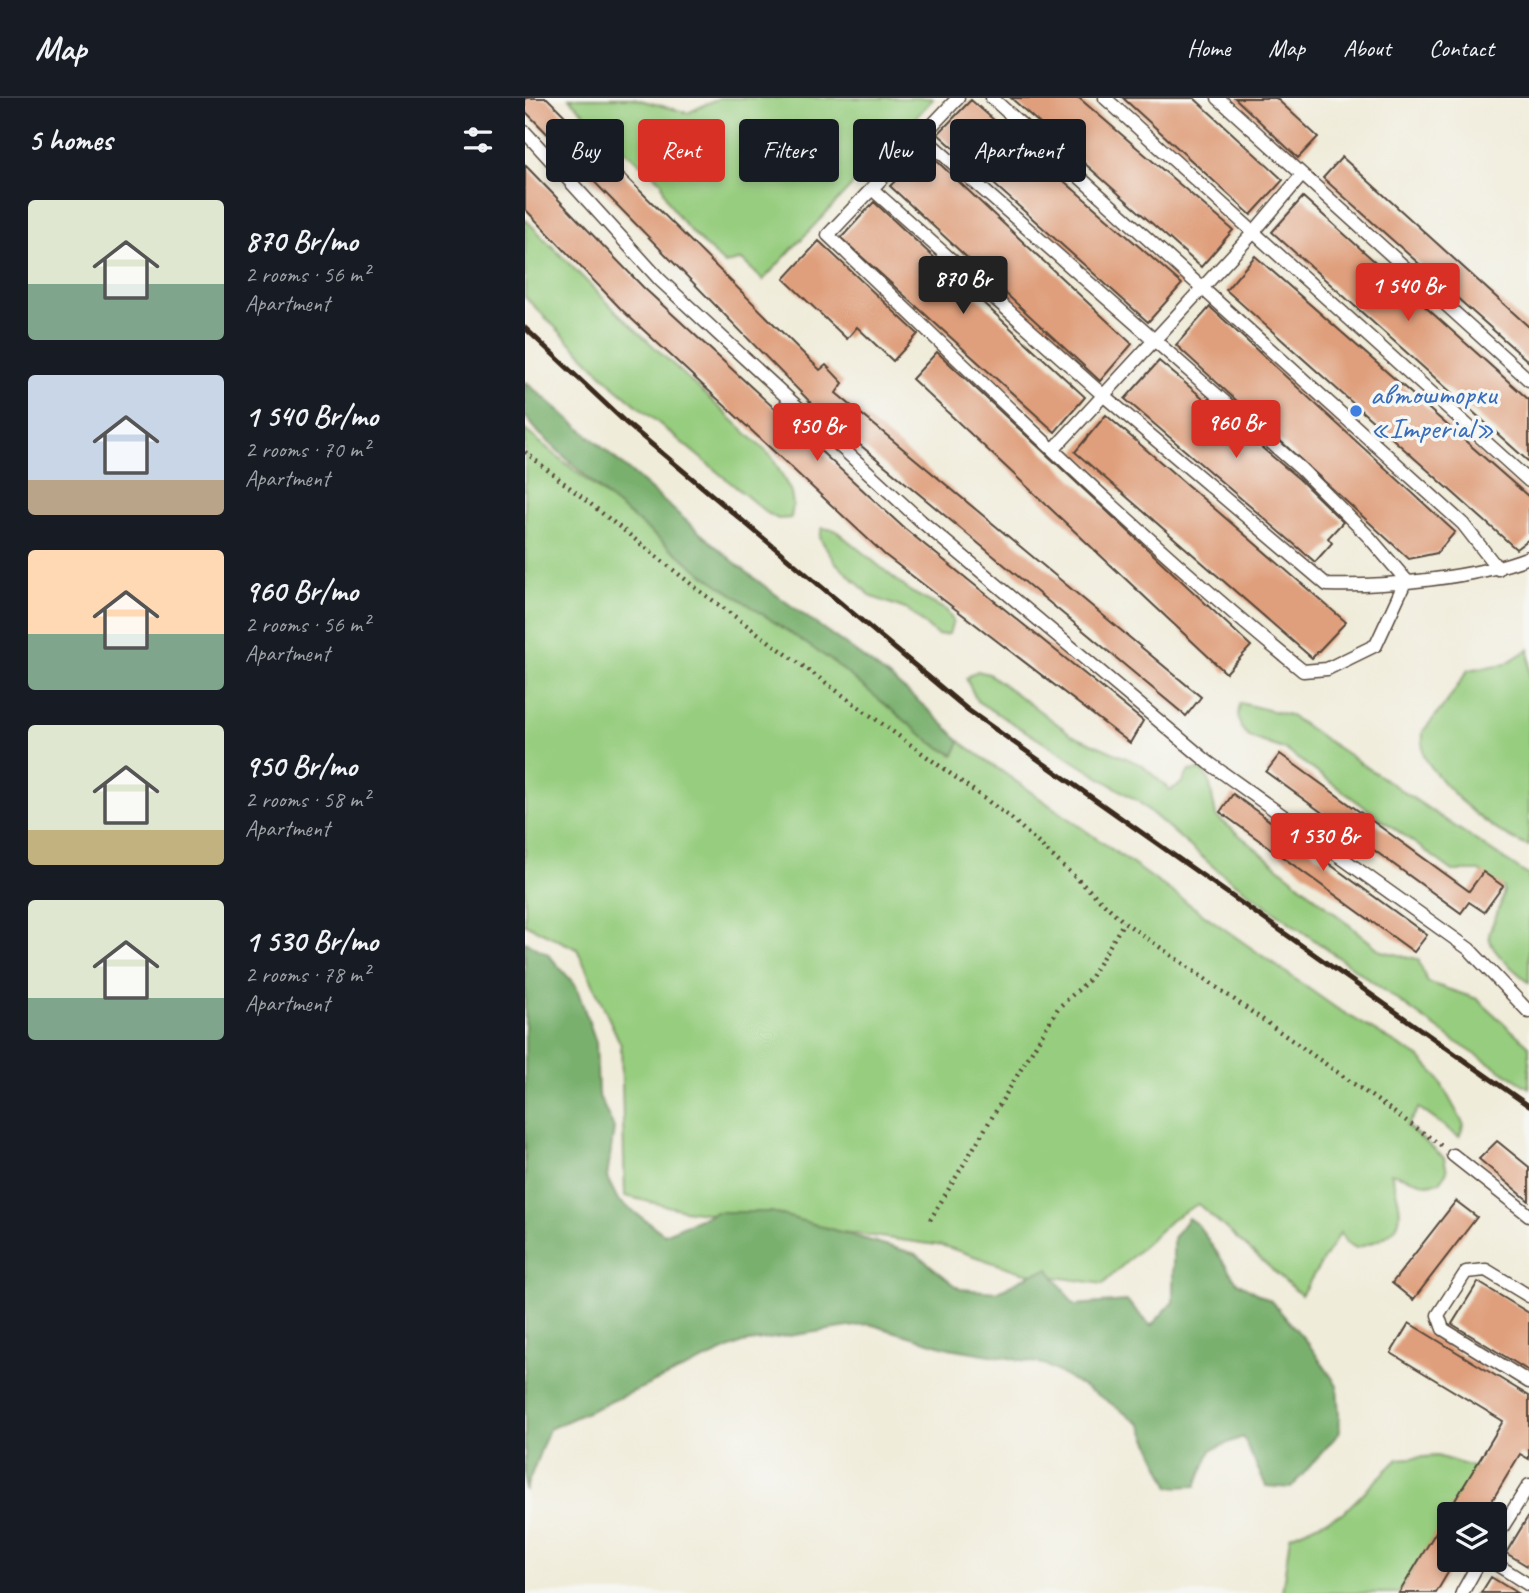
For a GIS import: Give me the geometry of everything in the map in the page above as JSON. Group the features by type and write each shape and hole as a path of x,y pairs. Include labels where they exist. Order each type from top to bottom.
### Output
{"lane":[{"path":"936,121 958,98"},
{"path":"992,98 1463,524 1498,569"},
{"path":"1105,98 1529,481"},
{"path":"1218,98 1529,380"},
{"path":"525,132 660,280 921,521 1209,763 1469,949 1529,1012"},
{"path":"936,148 1301,470 1369,537 1406,580"},
{"path":"1054,449 1253,233 1302,175"},
{"path":"879,182 828,235 1054,449 1259,636 1303,671 1327,669 1376,645 1406,580"},
{"path":"872,189 1103,396 1327,585 1356,586 1498,569 1529,557"},
{"path":"1453,1155 1529,1215"},
{"path":"1529,1297 1486,1270 1467,1272 1438,1315 1443,1329 1529,1382"},
{"path":"1507,1520 1529,1485"},
{"path":"1507,1571 1529,1585"},
{"path":"1462,1593 1474,1572"}],"path":[{"path":"525,453 701,591 1011,818 1124,922 1312,1056 1370,1093 1453,1155"},
{"path":"930,1220 1058,1008 1089,981 1124,922"}],"green space":[{"path":"569,98 633,98 688,113 719,98 934,98 914,119 853,119 855,182 763,280 742,260 725,264 686,226 664,193 662,182 725,182 725,119 638,119 638,162 624,150 624,119 589,119"},
{"path":"525,219 615,310 772,457 791,492 791,518 778,519 767,513 615,387 525,297"},
{"path":"525,382 739,566 881,671 935,716 960,741 954,755 932,743 832,661 703,574 613,502 539,433 525,416"},
{"path":"525,430 670,548 863,673 1336,1008 1419,1057 1437,1076 1464,1125 1459,1137 1419,1108 1407,1126 1444,1158 1447,1171 1440,1182 1427,1184 1391,1173 1400,1213 1394,1230 1385,1237 1356,1248 1346,1242 1340,1233 1301,1295 1198,1204 1172,1219 1103,1284 1021,1272 944,1246 684,1210 625,1196 621,1045 577,949 525,924"},
{"path":"822,528 835,530 911,592 946,610 953,621 949,634 937,635 908,610 872,597 835,562 820,538"},
{"path":"1529,649 1529,846 1500,832 1457,797 1425,758 1422,745 1423,731 1468,670 1505,664"},
{"path":"977,671 989,674 1071,734 1142,765 1170,790 1182,783 1189,771 1201,770 1209,780 1216,816 1381,951 1418,959 1427,982 1477,999 1529,1046 1529,1088 1456,1042 1217,870 1139,802 977,701 966,678"},
{"path":"1240,703 1289,715 1529,876 1529,983 1497,952 1489,938 1504,888 1479,871 1453,871 1286,750 1249,737 1241,728 1238,715"},
{"path":"525,942 548,954 576,986 596,1042 598,1094 614,1128 607,1178 618,1200 664,1234 716,1212 772,1212 916,1254 960,1289 997,1292 1031,1274 1049,1269 1074,1305 1127,1301 1151,1326 1173,1302 1173,1238 1188,1218 1198,1225 1237,1282 1271,1301 1308,1343 1337,1385 1340,1432 1291,1488 1266,1486 1243,1437 1211,1450 1196,1486 1170,1487 1141,1425 1106,1400 1044,1364 949,1348 869,1324 742,1343 549,1429 525,1491"},
{"path":"1437,1456 1476,1468 1455,1502 1437,1502 1437,1531 1399,1593 1282,1593 1290,1536 1343,1513 1398,1459"}],"building":[{"path":"525,98 547,98 568,119 546,119 546,132 525,111"},
{"path":"1011,98 1079,98 1233,230 1201,267 1086,165 1086,119 1035,119"},
{"path":"1123,98 1194,98 1283,180 1251,215"},
{"path":"1235,98 1276,98 1318,137 1298,158"},
{"path":"971,100 993,119 953,119"},
{"path":"950,122 950,145 938,134"},
{"path":"1342,157 1529,327 1529,362 1323,178"},
{"path":"936,160 950,173 950,182 959,182 1132,344 1100,381 890,186 894,182 936,182"},
{"path":"525,165 643,287 904,528 1143,721 1130,743 885,555 622,310 525,209"},
{"path":"624,175 820,370 826,365 843,383 836,393 1201,697 1186,716 818,410 595,182 624,182"},
{"path":"992,182 1065,182 1182,284 1148,322"},
{"path":"1303,197 1529,400 1529,462 1272,232"},
{"path":"874,202 1085,397 1055,432 841,238"},
{"path":"819,241 918,334 893,361 857,327 847,339 784,279"},
{"path":"1255,256 1529,497 1529,539 1516,549 1226,290"},
{"path":"1210,307 1455,532 1437,553 1409,559 1176,345"},
{"path":"937,352 1251,646 1226,673 912,379"},
{"path":"1159,361 1299,479 1343,522 1328,538 1332,543 1315,562 1125,399"},
{"path":"1106,415 1346,622 1312,658 1075,452"},
{"path":"1280,754 1469,891 1483,872 1503,886 1484,912 1469,902 1461,913 1266,772"},
{"path":"1233,794 1427,935 1414,952 1220,812"},
{"path":"1497,1141 1529,1167 1529,1201 1479,1159"},
{"path":"1456,1201 1477,1217 1413,1300 1392,1283"},
{"path":"1478,1282 1529,1313 1529,1371 1452,1324"},
{"path":"1409,1323 1529,1396 1529,1459 1520,1454 1491,1502 1454,1502 1503,1421 1391,1353"},
{"path":"1529,1515 1529,1567 1507,1551"},
{"path":"1437,1530 1437,1572 1448,1572 1436,1593 1399,1593"},
{"path":"1491,1577 1517,1593 1481,1593"}],"railway":[{"path":"525,328 625,422 968,710 1529,1106"}],"place":[{"name":"автошторки «Imperial»","path":"1356,411"}]}
